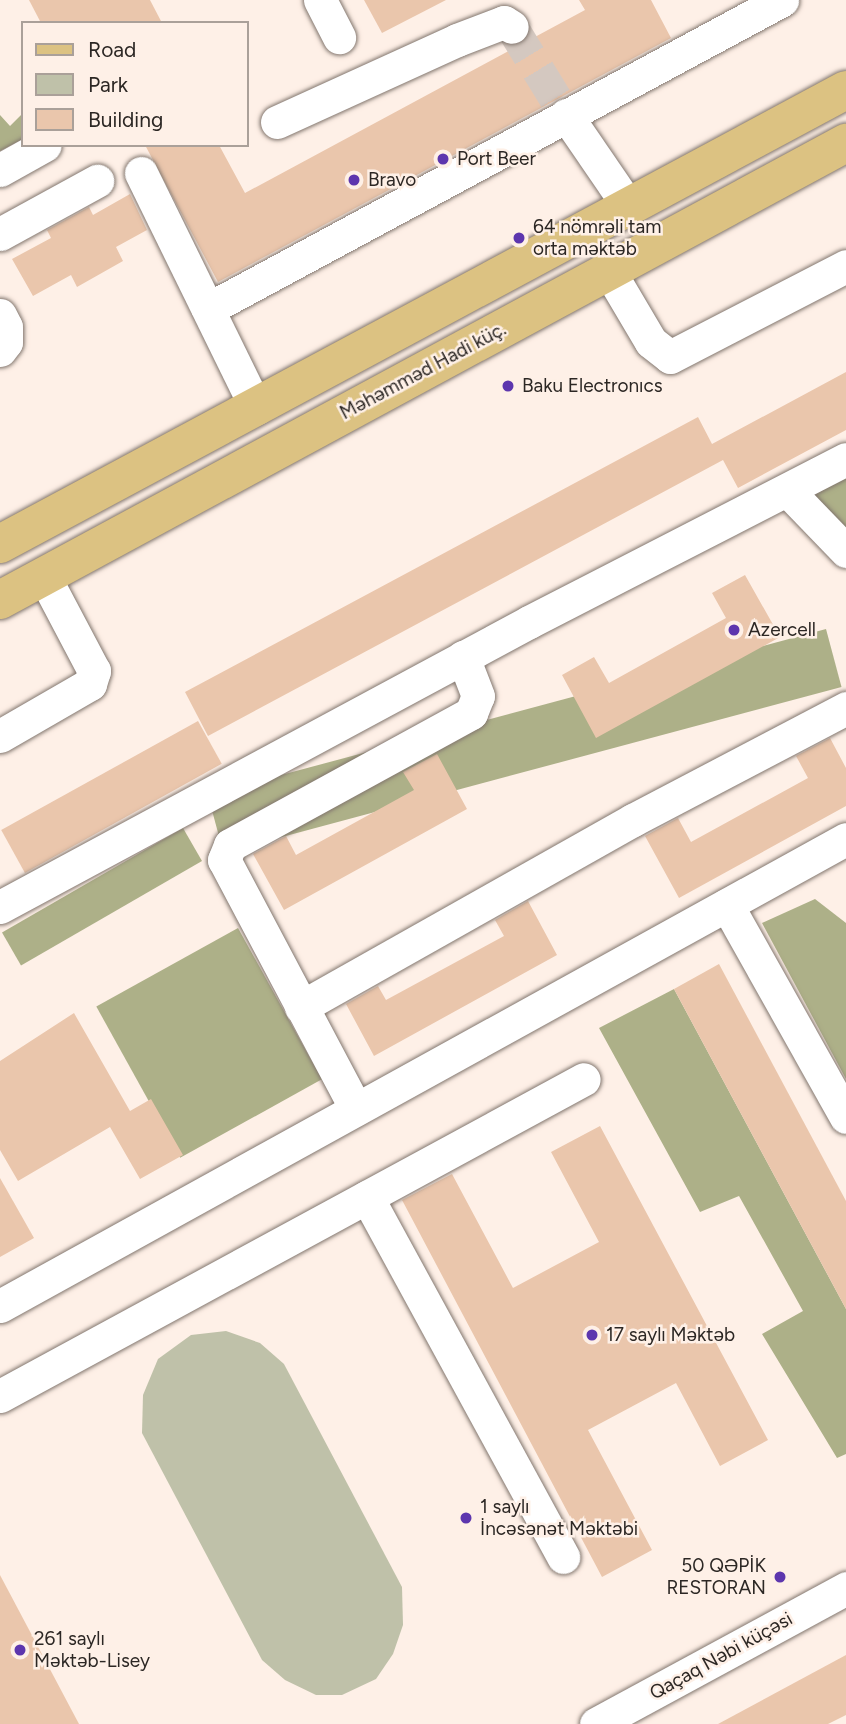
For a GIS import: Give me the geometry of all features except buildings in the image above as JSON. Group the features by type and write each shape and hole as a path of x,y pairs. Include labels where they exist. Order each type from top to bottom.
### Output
{"main road":[{"path":"0,544 846,90"},
{"name":"Məhəmməd Hadi küç.","path":"0,600 846,143"}],"street":[{"path":"320,0 339,37"},
{"path":"208,309 782,0"},
{"path":"277,122 457,40 504,22 512,27"},
{"path":"566,115 629,207"},
{"path":"0,170 42,147"},
{"path":"141,173 256,408"},
{"path":"0,234 97,181"},
{"path":"609,271 651,342 670,357 846,266"},
{"path":"0,315 6,327 6,342 0,350"},
{"path":"0,907 463,657 789,492 846,459"},
{"path":"789,492 846,551"},
{"path":"0,736 90,684 94,671 44,576"},
{"path":"356,1109 224,860 230,845 471,713 478,696 463,657"},
{"path":"302,1007 633,820 846,708"},
{"path":"0,1306 846,839"},
{"path":"727,905 846,1117"},
{"path":"0,1396 584,1079"},
{"path":"367,1197 563,1557"},
{"name":"Qaçaq Nəbi küçəsi","path":"596,1724 846,1588"}],"green space":[{"path":"0,115 10,126 21,115 21,140 0,151"},
{"path":"846,477 846,537 805,500"},
{"path":"826,629 842,687 223,853 208,795"},
{"path":"183,828 202,861 21,965 2,932"},
{"path":"815,899 846,923 846,1079 762,923"},
{"path":"238,928 322,1079 180,1158 96,1007"},
{"path":"674,989 846,1309 846,1454 837,1458 762,1334 803,1311 739,1196 700,1212 599,1028"},
{"path":"226,1331 260,1343 284,1364 402,1587 403,1625 393,1654 376,1679 342,1695 316,1695 285,1680 262,1660 142,1433 143,1395 158,1359 191,1335"}],"tunnel":[{"path":"512,27 566,115"}],"place":[{"name":"Port Beer","path":"443,159"},
{"name":"Bravo","path":"354,180"},
{"name":"64 nömrəli tam orta məktəb","path":"519,238"},
{"name":"Baku Electronıcs","path":"508,386"},
{"name":"Azercell","path":"734,630"},
{"name":"17 saylı Məktəb","path":"592,1335"},
{"name":"1 saylı İncəsənət Məktəbi","path":"466,1518"},
{"name":"50 QƏPİK RESTORAN","path":"780,1577"},
{"name":"261 saylı Məktəb-Lisey","path":"20,1650"}]}
